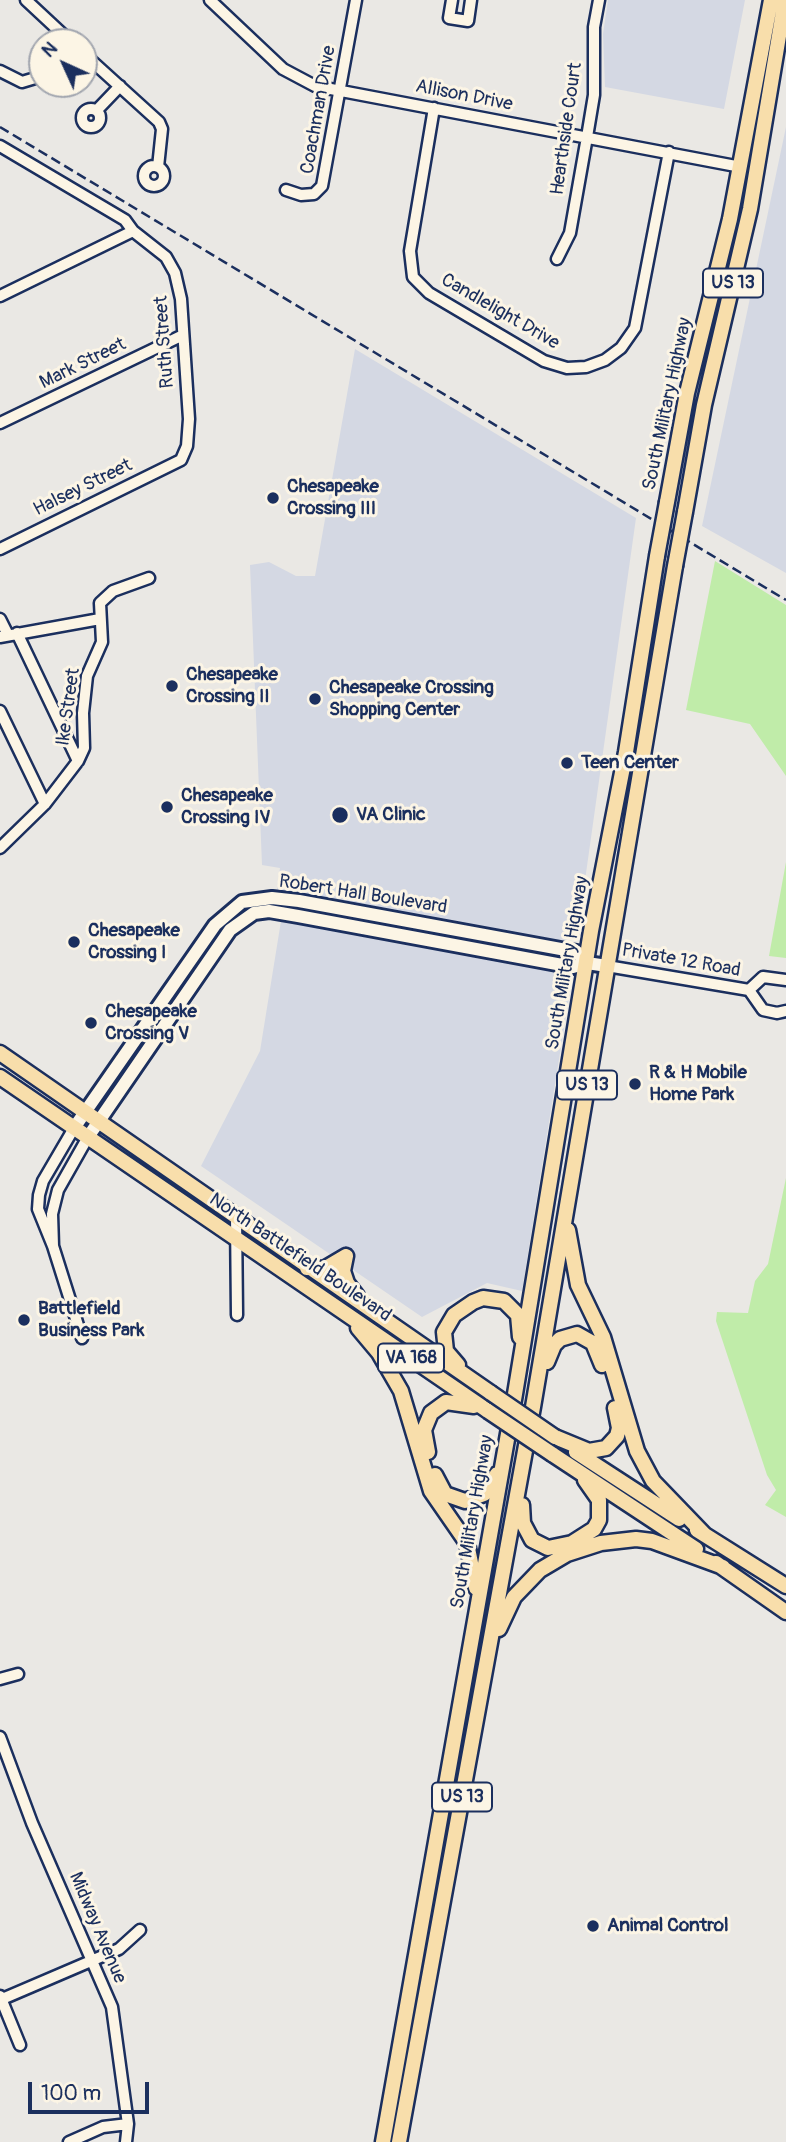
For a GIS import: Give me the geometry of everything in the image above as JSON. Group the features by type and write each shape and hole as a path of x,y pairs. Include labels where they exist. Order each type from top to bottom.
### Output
{"main road":[{"name":"South Military Highway","path":"383,2142 516,1395 657,556 687,393 741,167 771,0"},
{"name":"South Military Highway","path":"399,2142 533,1407 704,405 750,208 785,0"},
{"name":"North Battlefield Boulevard","path":"0,1053 307,1268 555,1437 786,1586"},
{"name":"North Battlefield Boulevard","path":"0,1077 786,1612"},
{"path":"567,1205 571,1259 578,1285 603,1337 637,1451 653,1481 710,1538 722,1557 748,1574 766,1598"},
{"path":"307,1268 324,1269 346,1256 343,1271 346,1283 370,1310"},
{"path":"491,1393 452,1359 443,1341 448,1323 454,1315 472,1302 494,1298 512,1307 520,1321 516,1395"},
{"path":"334,1305 379,1353 401,1391 431,1491 467,1543 478,1605"},
{"path":"533,1407 554,1345 568,1335 586,1337 593,1343 618,1420 617,1436 606,1448 589,1451 555,1437"},
{"path":"488,1411 455,1401 438,1406 431,1413 424,1430 439,1486 445,1494 465,1501 484,1494 498,1471 508,1440"},
{"path":"525,1451 521,1513 526,1533 539,1545 557,1548 572,1543 586,1535 598,1520 599,1500 571,1467"},
{"path":"484,1681 504,1616 514,1597 540,1570 567,1555 601,1542 636,1539 668,1546 723,1567"}],"street":[{"path":"26,0 56,28"},
{"name":"Allison Drive","path":"210,0 284,69 314,86 741,167"},
{"name":"Coachman Drive","path":"286,190 301,195 314,194 322,186 356,0"},
{"path":"452,0 449,18 468,21 471,0"},
{"name":"Hearthside Court","path":"557,260 570,233 594,95 594,27 599,0"},
{"path":"98,66 159,122 162,129 158,167"},
{"path":"0,71 22,82 28,80"},
{"path":"97,110 120,86"},
{"name":"Candlelight Drive","path":"434,108 410,251 413,277 429,293 544,361 567,368 586,367 605,360 621,348 635,328 669,152"},
{"name":"Ruth Street","path":"0,146 125,219 133,231 166,257 175,273 181,299 181,336 189,419 187,446 181,460"},
{"path":"0,296 133,231"},
{"name":"Mark Street","path":"0,423 181,336"},
{"name":"Halsey Street","path":"0,549 181,460"},
{"name":"Ike Street","path":"0,848 45,804 78,761 85,744 82,713 87,676 102,642 100,603 107,594 149,578"},
{"name":"Ike Street","path":"0,619 78,761"},
{"path":"8,635 100,619"},
{"path":"0,711 45,804"},
{"name":"Robert Hall Boulevard","path":"242,902 272,898 299,901 577,952 587,963"},
{"path":"217,948 222,930 242,902"},
{"path":"82,1338 53,1246 38,1209 43,1181 74,1128 215,925 242,902"},
{"name":"Robert Hall Boulevard","path":"88,1137 217,948 243,918 269,911 573,967 587,963 607,966"},
{"name":"Private 12 Road","path":"607,966 749,990 763,1010 777,1013 786,1011"},
{"name":"Private 12 Road","path":"749,990 763,977 786,980"},
{"path":"53,1246 52,1214 58,1190 63,1176 88,1137"},
{"path":"236,1217 237,1315"},
{"path":"0,1679 18,1674"},
{"name":"Midway Avenue","path":"0,1737 32,1822 112,2007 128,2124 126,2142"},
{"path":"20,2045 1,1999 119,1949 140,1930"},
{"path":"69,2142 103,2127 128,2124"}],"shaded area":[{"path":"608,0 745,0 724,109 605,87 603,34"},
{"path":"786,127 786,573 702,526"},
{"path":"355,349 636,518 578,930 564,942 277,889 280,868 262,865 250,565 269,562 296,576 315,576"},
{"path":"281,921 560,970 569,976 571,984 522,1291 487,1283 422,1317 201,1166 260,1051"}],"green space":[{"path":"715,561 786,605 786,776 750,724 686,710"},
{"path":"786,862 786,958 769,956"},
{"path":"786,1178 786,1517 765,1505 776,1490 767,1475 716,1321 717,1312 748,1313 755,1281 768,1264"}],"railway":[{"path":"0,127 786,600"}],"place":[{"name":"Chesapeake Crossing III","path":"273,498"},
{"name":"Chesapeake Crossing II","path":"172,686"},
{"name":"Chesapeake Crossing Shopping Center","path":"315,699"},
{"name":"Teen Center","path":"567,763"},
{"name":"Chesapeake Crossing IV","path":"167,807"},
{"name":"VA Clinic","path":"340,815"},
{"name":"Chesapeake Crossing I","path":"74,942"},
{"name":"Chesapeake Crossing V","path":"91,1023"},
{"name":"R & H Mobile Home Park","path":"635,1084"},
{"name":"Battlefield Business Park","path":"24,1320"},
{"name":"Animal Control","path":"593,1926"}]}
